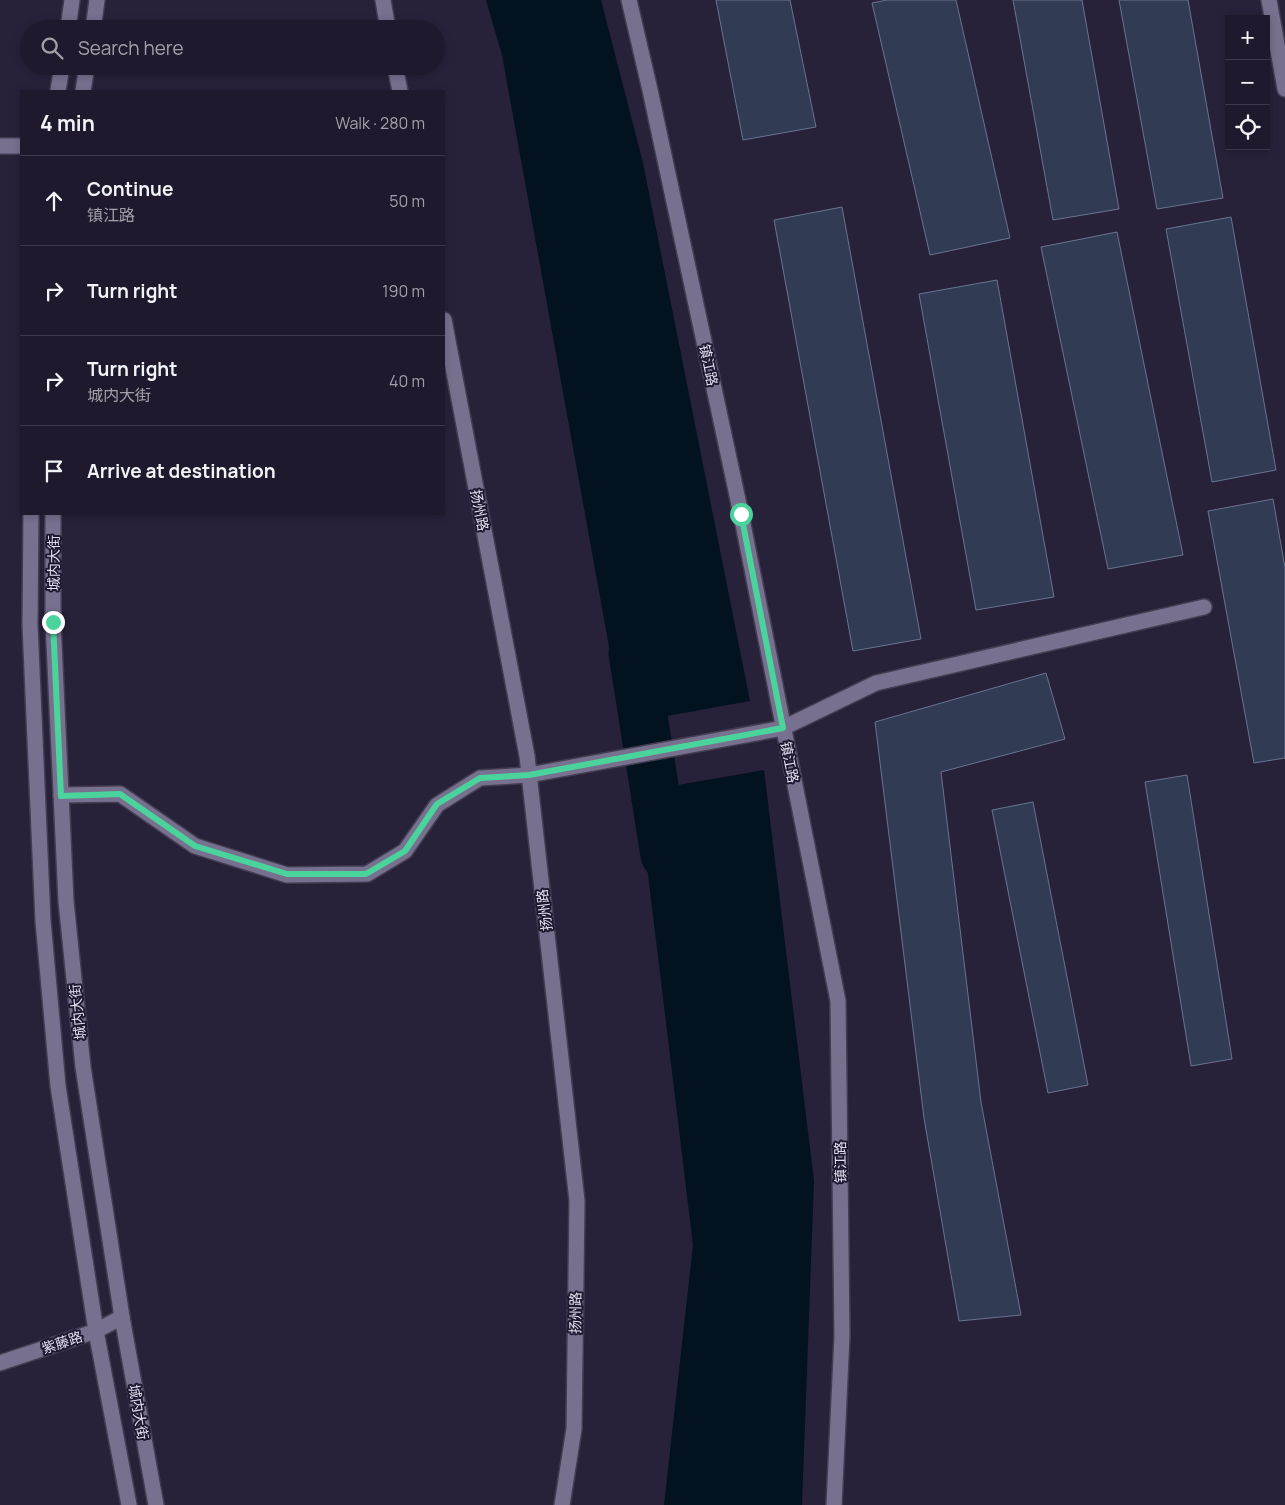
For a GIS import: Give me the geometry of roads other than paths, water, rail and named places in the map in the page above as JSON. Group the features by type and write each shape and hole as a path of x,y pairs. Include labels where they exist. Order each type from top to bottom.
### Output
{"street":[{"path":"69,20 72,0"},
{"path":"94,20 97,0"},
{"path":"383,0 386,20"},
{"name":"镇江路","path":"629,0 739,504 838,1001 842,1336 834,1505"},
{"path":"1269,0 1284,80"},
{"path":"58,90 61,75"},
{"path":"83,90 86,75"},
{"path":"397,75 400,90"},
{"path":"0,146 20,146"},
{"name":"扬州路","path":"445,333 529,775 577,1201 574,1429 562,1505"},
{"path":"31,518 57,515"},
{"name":"城内大街","path":"57,515 53,622 66,901 82,1067 122,1317 156,1505"},
{"name":"城内大街","path":"31,518 30,625 43,921 58,1086 96,1331 129,1505"},
{"path":"61,796 120,794 195,846 287,874 366,874 405,851 437,804 480,778 529,775 783,728 876,683 1204,607"},
{"name":"紫藤路","path":"0,1362 96,1331 122,1317"}],"water":[{"path":"486,0 601,0 643,163 750,701 623,724 502,55"},
{"path":"764,770 814,1181 802,1505 664,1505 693,1245 638,792"}],"waterway":[{"path":"633,653 665,855"}]}
